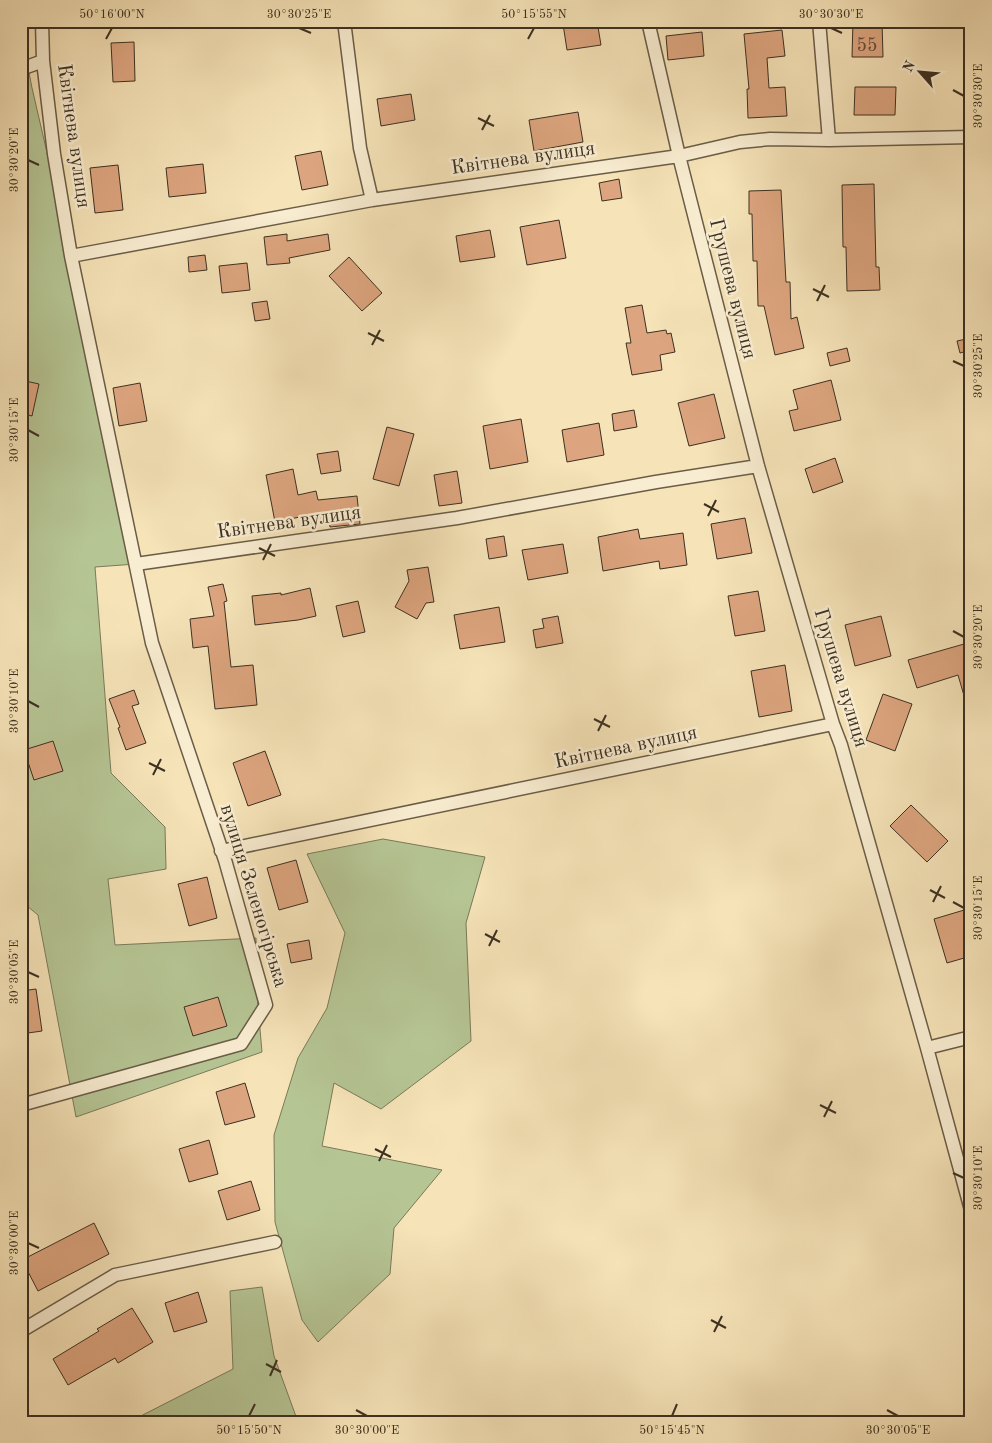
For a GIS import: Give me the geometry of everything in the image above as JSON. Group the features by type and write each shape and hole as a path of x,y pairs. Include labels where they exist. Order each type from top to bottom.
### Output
{"street":[{"name":"Квітнева вулиця","path":"42,21 43,61 54,154 71,256 136,564 456,518 646,483 758,466"},
{"path":"344,21 360,148 372,200"},
{"name":"Грушева вулиця","path":"648,21 679,156 758,466 833,724 842,745 971,1210"},
{"path":"819,21 829,140"},
{"path":"21,69 43,61"},
{"name":"Квітнева вулиця","path":"71,256 372,200 679,156 740,142 770,139 829,140 971,137"},
{"name":"вулиця Зеленогірська","path":"21,1105 241,1044 266,1005 221,851 152,643 136,564"},
{"name":"Квітнева вулиця","path":"221,851 833,724"},
{"path":"927,1048 971,1036"},
{"path":"21,1331 114,1275 276,1242"}],"green space":[{"path":"21,31 136,564 95,567 111,773 165,827 166,869 108,879 115,945 256,938 257,995 262,1052 76,1117 38,915 21,901"},
{"path":"383,839 485,857 466,923 471,1041 381,1109 334,1083 322,1146 442,1170 394,1228 390,1274 318,1342 302,1320 275,1222 274,1135 298,1058 327,1008 345,933 307,854"},
{"path":"262,1287 274,1356 298,1422 129,1422 233,1369 230,1291"}],"building":[{"path":"577,21 597,21 601,45 567,50 563,24"},
{"path":"853,21 882,21 883,57 852,57"},
{"path":"782,30 785,56 767,58 769,88 785,87 787,116 748,118 747,89 749,89 744,34"},
{"path":"702,32 704,56 668,60 666,36"},
{"path":"134,42 135,81 113,82 111,43"},
{"path":"855,87 896,87 895,115 854,115"},
{"path":"411,94 415,120 381,126 377,99"},
{"path":"578,112 583,142 534,151 529,120"},
{"path":"321,151 328,185 302,190 295,156"},
{"path":"203,164 206,193 169,197 166,168"},
{"path":"118,165 123,210 95,213 90,168"},
{"path":"619,179 622,198 602,201 599,183"},
{"path":"874,184 876,267 879,267 880,290 847,291 846,247 843,247 842,185"},
{"path":"781,190 786,282 790,282 791,319 797,317 804,348 775,355 764,306 758,306 757,261 753,261 752,214 749,214 749,191"},
{"path":"559,220 566,258 527,265 520,227"},
{"path":"490,230 495,257 460,262 456,236"},
{"path":"287,234 287,241 328,234 330,250 289,258 290,263 267,265 264,237"},
{"path":"205,255 207,270 189,272 188,257"},
{"path":"349,257 382,293 362,311 329,276"},
{"path":"247,263 250,290 222,293 219,266"},
{"path":"267,301 270,319 255,321 252,303"},
{"path":"642,305 647,333 666,330 667,334 671,333 675,352 660,355 662,370 632,375 626,343 631,343 625,308"},
{"path":"971,338 971,350 960,353 957,341"},
{"path":"847,348 850,361 830,366 827,353"},
{"path":"21,380 39,384 32,416 21,413"},
{"path":"831,380 841,420 794,431 789,411 798,409 793,390"},
{"path":"140,383 147,421 119,426 113,388"},
{"path":"714,394 725,438 689,446 678,403"},
{"path":"634,410 637,427 614,431 612,414"},
{"path":"521,419 528,462 490,469 483,426"},
{"path":"599,423 604,455 567,462 562,430"},
{"path":"387,427 414,434 399,486 373,479"},
{"path":"338,451 341,471 321,474 317,454"},
{"path":"835,458 843,482 813,493 805,469"},
{"path":"293,469 298,495 316,491 318,500 357,496 360,524 330,527 329,519 311,523 310,515 275,522 266,475"},
{"path":"457,471 462,503 439,506 434,475"},
{"path":"745,518 752,553 717,559 711,524"},
{"path":"638,529 640,539 683,533 687,565 660,569 659,561 603,571 598,537"},
{"path":"504,536 507,556 489,559 486,539"},
{"path":"563,544 568,573 528,580 522,550"},
{"path":"428,567 434,602 426,603 417,619 395,607 409,581 407,570"},
{"path":"223,584 227,601 224,602 231,667 253,665 257,705 215,709 208,646 193,648 190,619 214,616 208,587"},
{"path":"310,588 316,616 255,625 252,596 281,593 281,595"},
{"path":"758,591 765,631 735,636 728,596"},
{"path":"358,601 365,632 343,637 336,606"},
{"path":"499,607 505,642 460,649 454,615"},
{"path":"558,616 563,643 536,648 533,630 544,628 542,619"},
{"path":"881,616 891,656 855,666 845,625"},
{"path":"964,644 971,666 971,705 967,706 958,675 917,688 908,660"},
{"path":"785,665 792,711 759,717 751,671"},
{"path":"134,690 139,704 132,706 146,743 126,750 118,728 120,727 109,699"},
{"path":"883,694 912,704 895,751 866,740"},
{"path":"53,741 63,771 34,780 24,750"},
{"path":"265,751 281,795 248,806 233,763"},
{"path":"911,805 948,841 927,862 890,826"},
{"path":"296,860 308,902 279,910 267,868"},
{"path":"207,877 217,918 189,926 178,884"},
{"path":"971,908 971,956 947,963 934,919"},
{"path":"309,940 312,959 291,963 287,944"},
{"path":"36,989 42,1031 21,1034 21,991"},
{"path":"218,997 227,1026 193,1036 184,1007"},
{"path":"245,1083 255,1117 225,1125 216,1092"},
{"path":"209,1140 218,1174 189,1182 179,1149"},
{"path":"251,1181 260,1210 227,1220 218,1191"},
{"path":"94,1223 109,1254 38,1291 22,1260"},
{"path":"198,1292 207,1322 174,1332 165,1303"},
{"path":"132,1308 153,1342 118,1363 115,1358 68,1385 53,1359"}]}
